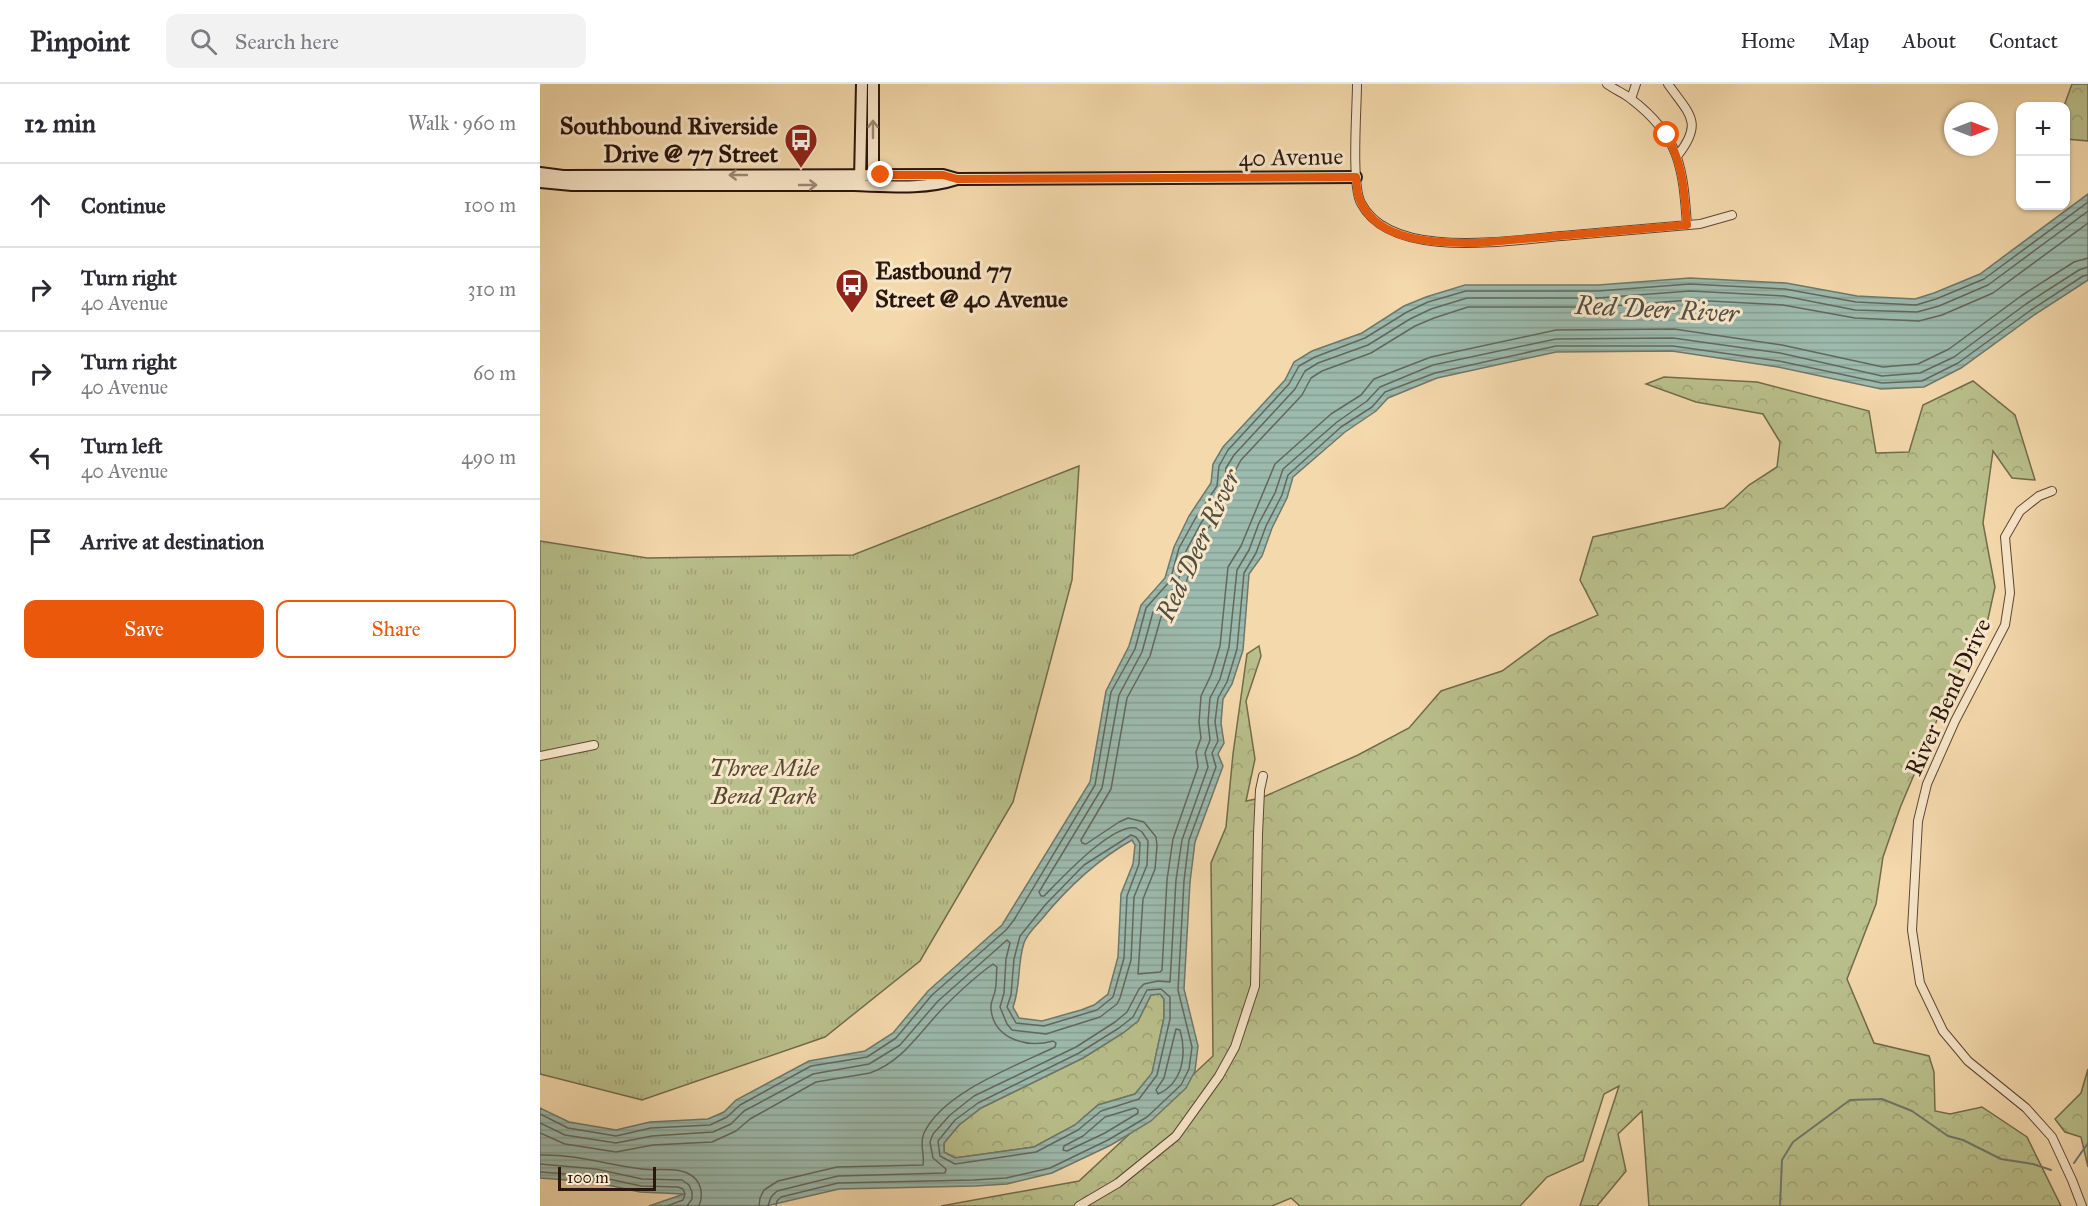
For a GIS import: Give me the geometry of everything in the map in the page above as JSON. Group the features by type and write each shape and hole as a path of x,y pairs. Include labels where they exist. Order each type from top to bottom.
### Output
{"main road":[{"path":"860,180 861,84"},
{"path":"873,84 873,180"},
{"path":"540,173 563,176 860,180"},
{"name":"40 Avenue","path":"860,180 873,180 899,187 944,183 957,179 1356,177"},
{"path":"540,182 573,185 860,180"}],"street":[{"path":"1356,177 1357,84"},
{"path":"1607,84 1631,99 1657,122 1678,155 1683,177 1687,225"},
{"path":"1631,99 1636,84"},
{"path":"1668,84 1692,122 1692,133 1678,155"},
{"name":"40 Avenue","path":"1356,177 1360,201 1369,216 1383,227 1398,233 1455,243 1700,224 1732,215"},
{"name":"River Bend Drive","path":"2052,491 2039,496 2020,511 2005,537 2010,592 2005,625 1954,721 1928,784 1918,821 1912,930 1920,984 1943,1031 1968,1061 2026,1108 2052,1137 2082,1206"},
{"path":"540,756 594,745"},
{"path":"1078,1206 1118,1183 1176,1136 1218,1076 1235,1047 1255,986 1258,834 1263,776"}],"green space":[{"path":"2072,84 2088,84 2088,141 2070,139 2070,102 2065,102"},
{"path":"1664,377 1757,382 1869,411 1876,453 1909,452 1923,405 1973,381 2015,415 2035,480 2012,478 1993,451 1983,523 1995,587 1986,628 1953,682 1900,808 1883,857 1876,904 1847,979 1874,1043 1929,1056 1934,1072 1935,1111 1950,1114 1982,1107 2027,1137 2061,1206 1649,1206 1642,1111 1618,1134 1626,1171 1597,1206 1580,1206 1619,1086 1604,1094 1583,1161 1547,1177 1520,1206 1300,1206 1291,1198 1272,1206 941,1206 1079,1181 1213,1056 1211,863 1226,827 1233,754 1247,654 1259,646 1261,656 1246,701 1255,759 1246,801 1261,798 1358,755 1409,728 1441,691 1502,671 1550,636 1598,615 1580,580 1593,537 1724,508 1749,485 1777,467 1780,442 1763,414 1696,402 1646,384"},
{"name":"Three Mile Bend Park","path":"1079,466 1072,580 1013,802 920,961 825,1037 642,1100 540,1074 540,541 647,558 853,555"},
{"path":"1160,994 1164,999 1164,1018 1152,1074 1135,1094 1098,1105 1075,1125 1034,1147 955,1158 944,1152 944,1143 959,1125 981,1108 1083,1058 1123,1033 1138,1021 1151,995"},
{"path":"2088,1069 2088,1167 2081,1137 2065,1132 2055,1119 2081,1093"}],"water":[{"name":"Red Deer River","path":"2088,194 2088,280 2034,315 1961,368 1924,387 1881,389 1778,367 1672,351 1556,352 1437,378 1388,398 1376,411 1345,432 1293,477 1287,498 1272,528 1262,556 1249,574 1243,650 1232,684 1223,699 1221,723 1224,743 1218,754 1223,766 1195,842 1190,882 1184,989 1198,1046 1195,1071 1186,1088 1151,1121 1111,1145 1052,1173 1007,1184 839,1189 766,1206 649,1206 684,1194 640,1192 594,1182 540,1178 540,1108 569,1122 616,1130 650,1122 708,1119 724,1112 736,1100 809,1061 865,1051 893,1033 928,991 1002,925 1090,782 1106,691 1129,646 1141,605 1165,578 1174,547 1189,516 1211,483 1213,464 1223,447 1285,380 1294,362 1312,351 1362,333 1404,306 1465,285 1598,285 1690,278 1786,283 1857,296 1915,299 1980,274 2066,210 2070,210 2070,207","holes":["1132,840 1135,845 1133,864 1121,894 1118,957 1108,994 1094,1005 1042,1021 1019,1018 1013,1007 1022,951 1031,931 1082,876","1160,994 1164,999 1164,1018 1152,1073 1135,1094 1098,1105 1075,1125 1034,1147 955,1158 944,1152 944,1143 959,1125 981,1108 1083,1058 1123,1033 1138,1021 1151,995"]}],"waterway":[{"path":"1780,1206 1782,1160 1793,1142 1850,1100 1882,1099 1912,1111 1948,1136 1963,1140 2001,1159 2033,1164 2051,1170"},
{"path":"2074,1163 2088,1143"}],"place":[{"name":"Southbound Riverside Drive @ 77 Street","path":"801,169"},
{"name":"Eastbound 77 Street @ 40 Avenue","path":"852,314"}],"route":[{"path":"881,175 943,175 957,179 1356,177 1360,201 1369,216 1383,227 1398,233 1432,240 1455,243 1497,242 1687,225 1681,165 1667,135"}]}
